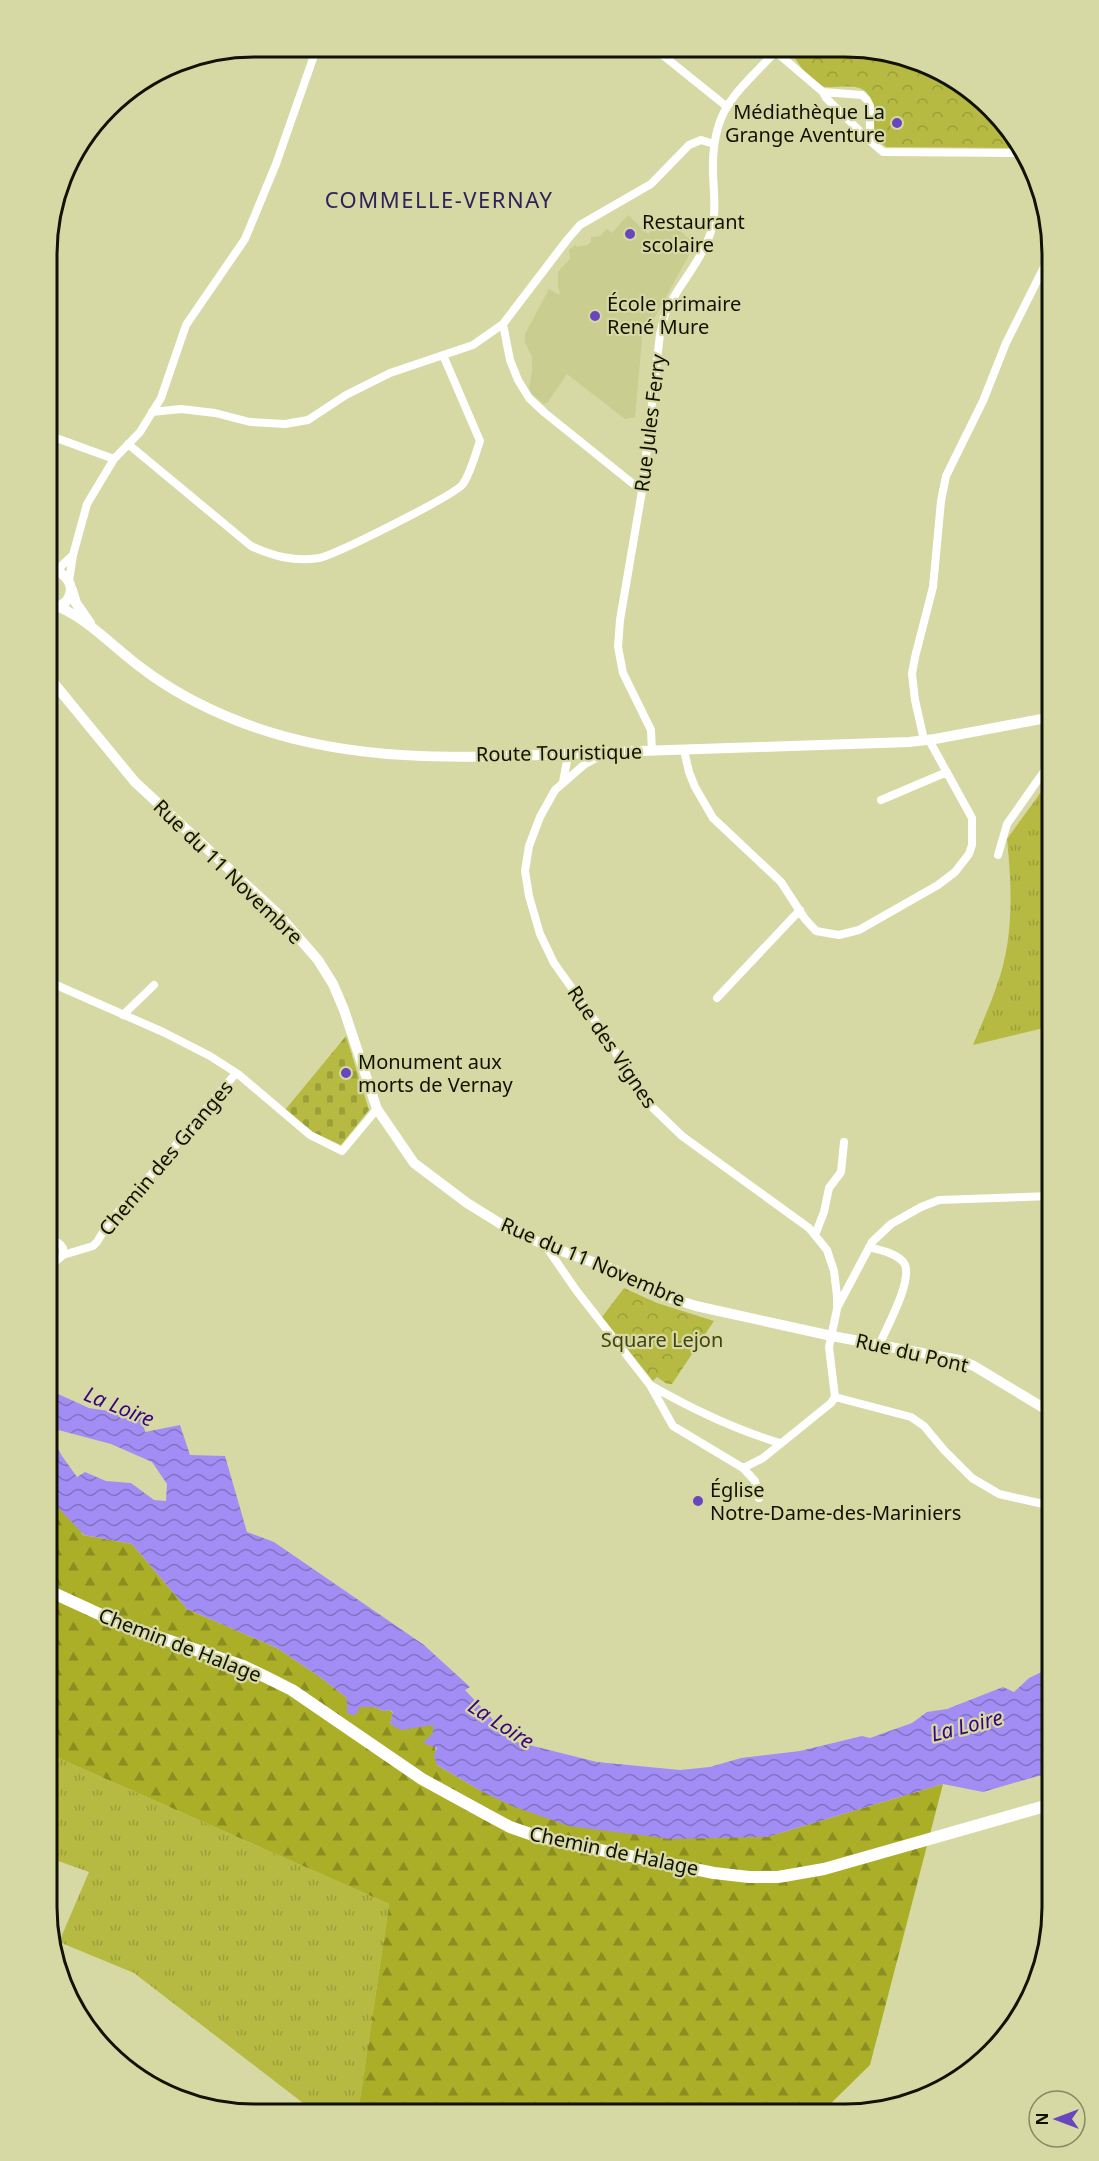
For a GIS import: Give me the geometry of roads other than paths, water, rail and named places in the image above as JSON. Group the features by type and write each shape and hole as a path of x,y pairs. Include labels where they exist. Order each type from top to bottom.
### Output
{"main road":[{"name":"Chemin de Halage","path":"57,1595 123,1625 224,1659 266,1677 292,1690 422,1779 510,1827 550,1840 714,1873 778,1876 824,1869 1042,1807"}],"street":[{"path":"57,606 68,600 73,555 87,504 114,459 140,432 161,398 186,326 245,239 276,164 313,57"},
{"path":"665,57 726,106"},
{"name":"Rue Jules Ferry","path":"652,751 651,729 623,673 618,647 620,620 642,491 660,334 666,312 697,264 710,235 715,213 714,144 721,116 731,97 770,57"},
{"path":"783,57 823,92 826,98 883,152 1014,153"},
{"path":"823,92 862,95 867,100 870,106 870,141"},
{"path":"152,412 181,409 215,413 250,422 285,424 308,420 346,395 390,374 473,345 503,324 580,225 651,184 689,145 701,140 714,144"},
{"path":"684,750 689,772 713,818 781,882 816,930 839,935 859,930 938,885 964,862 972,844 972,818 927,740 915,700 912,674 933,587 941,501 946,476 982,401 1006,343 1042,271"},
{"path":"503,324 510,360 529,398 642,491"},
{"path":"128,444 251,546 271,555 294,560 320,558 339,552 384,530 462,486 480,441 443,355"},
{"path":"57,439 114,459"},
{"path":"57,567 73,555"},
{"path":"57,573 64,576 70,585"},
{"name":"Route Touristique","path":"70,585 76,603 96,631"},
{"name":"Route Touristique","path":"57,609 68,611 144,670 189,699 238,721 292,739 337,749 409,756 561,754 927,740 1042,719"},
{"name":"Rue du 11 Novembre","path":"57,687 135,782 279,915 318,960 333,984 344,1010 377,1109 414,1163 467,1203 509,1229 545,1245 615,1269 633,1281 674,1299 696,1306 832,1335"},
{"name":"Rue des Vignes","path":"607,753 585,764 555,790 540,817 529,846 525,871 529,896 540,934 554,963 608,1039 632,1081 653,1108 682,1136 809,1228 827,1250 834,1271 837,1309 830,1347 835,1397"},
{"path":"561,754 567,761 562,782"},
{"path":"881,800 947,772"},
{"path":"998,855 1007,824 1042,774"},
{"path":"717,998 801,910"},
{"path":"57,985 210,1056 236,1073 310,1135 342,1150 377,1109"},
{"path":"123,1015 154,985"},
{"name":"Chemin des Granges","path":"57,1260 63,1256 93,1246 97,1242 109,1222 236,1073"},
{"path":"815,1236 824,1212 829,1188 841,1172 844,1142"},
{"path":"837,1309 869,1247 891,1224 921,1207 939,1200 1042,1196"},
{"path":"57,1243 63,1248 63,1256"},
{"path":"545,1245 576,1290 650,1385 673,1426 743,1468 755,1481 759,1498"},
{"path":"869,1247 897,1257 906,1270 905,1283 880,1343"},
{"name":"Rue du Pont","path":"832,1335 960,1360 1042,1407"},
{"path":"650,1385 710,1418 749,1434 780,1443"},
{"path":"743,1468 763,1458 835,1397 911,1417 924,1426 972,1478 999,1494 1042,1504"}],"water":[{"name":"La Loire","path":"57,1394 89,1408 142,1416 145,1432 180,1425 190,1455 225,1456 247,1532 274,1542 424,1645 470,1687 465,1690 513,1741 597,1762 680,1770 710,1767 741,1758 800,1751 862,1736 870,1738 912,1723 927,1712 947,1709 1003,1687 1014,1692 1029,1678 1042,1672 1042,1775 983,1792 943,1784 767,1837 670,1839 569,1826 512,1806 437,1765 434,1756 437,1748 423,1743 433,1733 433,1725 401,1730 390,1724 393,1712 374,1707 360,1707 355,1716 347,1713 347,1698 277,1648 187,1609 132,1544 84,1535 57,1506 57,1447 77,1477 85,1472 106,1481 131,1483 154,1500 166,1501 167,1484 152,1462 111,1444 57,1430"}],"place":[{"name":"Médiathèque La Grange Aventure","path":"897,123"},
{"name":"Restaurant scolaire","path":"630,234"},
{"name":"École primaire René Mure","path":"595,316"},
{"name":"Monument aux morts de Vernay","path":"346,1073"},
{"name":"Église Notre-Dame-des-Mariniers","path":"698,1501"}],"district":[{"name":"COMMELLE-VERNAY","path":"439,200"}],"park label":[{"name":"Square Lejon","path":"662,1340"}]}
